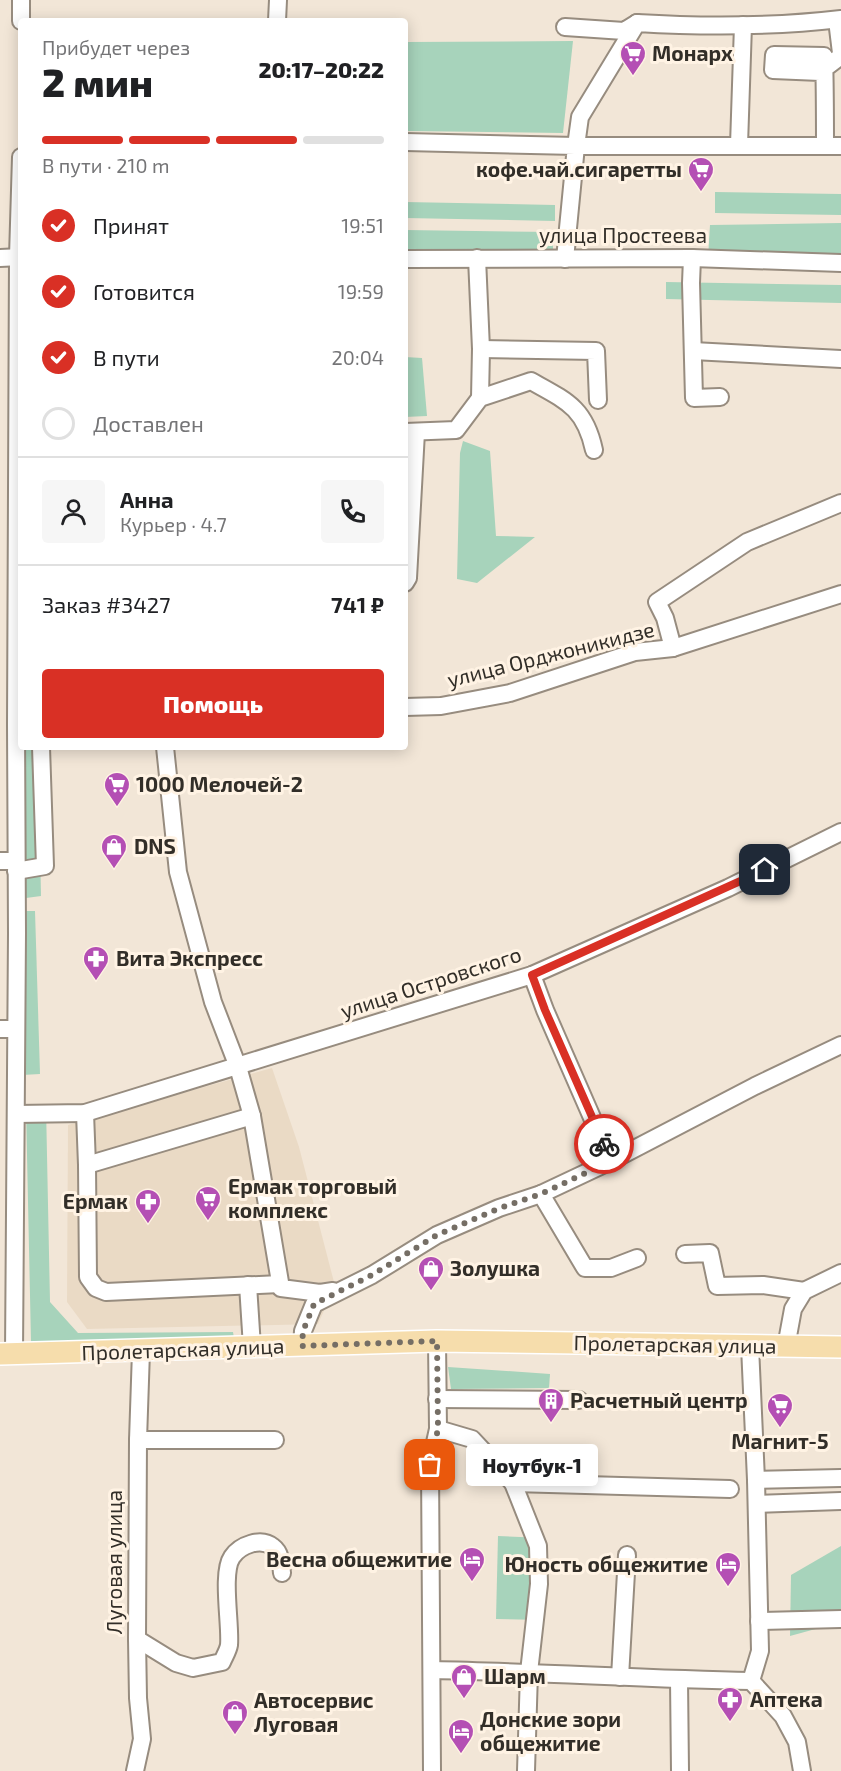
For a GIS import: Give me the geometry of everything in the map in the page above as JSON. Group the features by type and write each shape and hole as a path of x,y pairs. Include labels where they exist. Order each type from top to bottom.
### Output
{"main road":[{"name":"Пролетарская улица","path":"7,1354 437,1341 841,1347"}],"street":[{"path":"21,0 21,18"},
{"path":"277,18 278,0"},
{"path":"408,142 576,146 833,146 824,69 841,55 839,20 793,24 681,26 637,23 624,31 565,27"},
{"path":"565,259 580,117 637,23"},
{"path":"739,145 743,25"},
{"path":"0,258 18,257"},
{"path":"477,258 481,349 480,398"},
{"path":"692,258 694,398 720,397"},
{"name":"улица Простеева","path":"408,259 692,258 841,263"},
{"path":"481,349 596,351 598,400"},
{"path":"693,351 841,359"},
{"path":"408,578 410,432 456,430 480,398 531,381 567,401 583,417 594,450"},
{"name":"улица Орджоникидзе","path":"673,648 665,618 657,602 747,542 841,503"},
{"name":"улица Орджоникидзе","path":"408,707 441,706 510,693 635,652 673,648 841,594"},
{"path":"7,1354 8,1135 16,1114 8,1029 8,933 18,724"},
{"path":"11,864 45,866 41,750"},
{"path":"165,750 178,872 213,1002 238,1067 252,1116 281,1288 320,1293 339,1290"},
{"name":"улица Островского","path":"16,1114 85,1113 532,975 728,888 841,832"},
{"path":"532,975 611,1161"},
{"path":"302,1346 303,1331 314,1304 372,1275 437,1235 500,1208 541,1194 841,1045"},
{"path":"85,1113 88,1277 96,1288 106,1292 280,1284"},
{"path":"87,1165 252,1116"},
{"path":"541,1194 585,1268 611,1268 638,1258"},
{"path":"685,1254 710,1253 717,1286 763,1285 804,1291"},
{"path":"786,1347 793,1309 804,1291 841,1273"},
{"path":"248,1286 252,1347"},
{"path":"432,1771 430,1465 438,1429 437,1341"},
{"path":"750,1346 757,1504 760,1651 751,1681"},
{"name":"Луговая улица","path":"135,1771 142,1739 138,1698 137,1639 141,1351"},
{"path":"437,1400 579,1400"},
{"path":"438,1429 472,1440 513,1483 538,1546 539,1584 529,1672 526,1771"},
{"path":"138,1440 275,1440"},
{"path":"756,1480 841,1478"},
{"path":"513,1483 730,1490"},
{"path":"757,1504 841,1501"},
{"path":"137,1639 176,1663 193,1668 222,1662 229,1648 227,1572 231,1558 245,1545 261,1543 273,1547 281,1558 282,1573"},
{"path":"620,1677 627,1555"},
{"path":"759,1621 841,1619"},
{"path":"433,1670 751,1681 783,1716 797,1742 802,1771"},
{"path":"679,1680 680,1771"}],"shaded area":[{"path":"272,1068 299,1147 335,1286 318,1324 87,1329 67,1302 68,1125"}],"green space":[{"path":"573,41 563,133 408,131 408,42"},
{"path":"715,192 841,194 841,215 715,213"},
{"path":"408,202 555,205 555,221 408,218"},
{"path":"841,223 841,257 708,258 710,225"},
{"path":"408,230 553,232 553,251 408,252"},
{"path":"666,282 841,285 841,303 666,299"},
{"path":"408,357 422,358 427,416 408,417"},
{"path":"463,441 490,451 496,536 535,537 477,583 457,579 460,453"},
{"path":"25,750 38,750 41,896 26,898"},
{"path":"20,911 35,911 40,1074 22,1075"},
{"path":"46,1106 50,1302 78,1333 233,1332 235,1344 31,1342 26,1108"},
{"path":"448,1367 550,1374 549,1388 451,1389"},
{"path":"498,1536 545,1538 542,1620 496,1619"},
{"path":"841,1546 841,1622 790,1636 791,1575"}],"way so far":[{"path":"430,1465 438,1429 437,1341 302,1346 303,1331 314,1304 372,1275 437,1235 500,1208 541,1194 611,1161 604,1144"}],"place":[{"name":"Монарх","path":"633,77"},
{"name":"кофе.чай.сигаретты","path":"701,193"},
{"name":"1000 Мелочей-2","path":"117,808"},
{"name":"DNS","path":"114,870"},
{"name":"Вита Экспресс","path":"96,982"},
{"name":"Ермак торговый комплекс","path":"208,1222"},
{"name":"Ермак","path":"148,1225"},
{"name":"Золушка","path":"431,1292"},
{"name":"Расчетный центр","path":"551,1424"},
{"name":"Магнит-5","path":"780,1429"},
{"name":"Ноутбук-1","path":"430,1465"},
{"name":"Весна общежитие","path":"472,1583"},
{"name":"Юность общежитие","path":"728,1588"},
{"name":"Шарм","path":"464,1700"},
{"name":"Аптека","path":"730,1723"},
{"name":"Автосервис Луговая","path":"235,1736"},
{"name":"Донские зори общежитие","path":"461,1755"}],"route":[{"path":"604,1144 532,975 765,870"}]}
